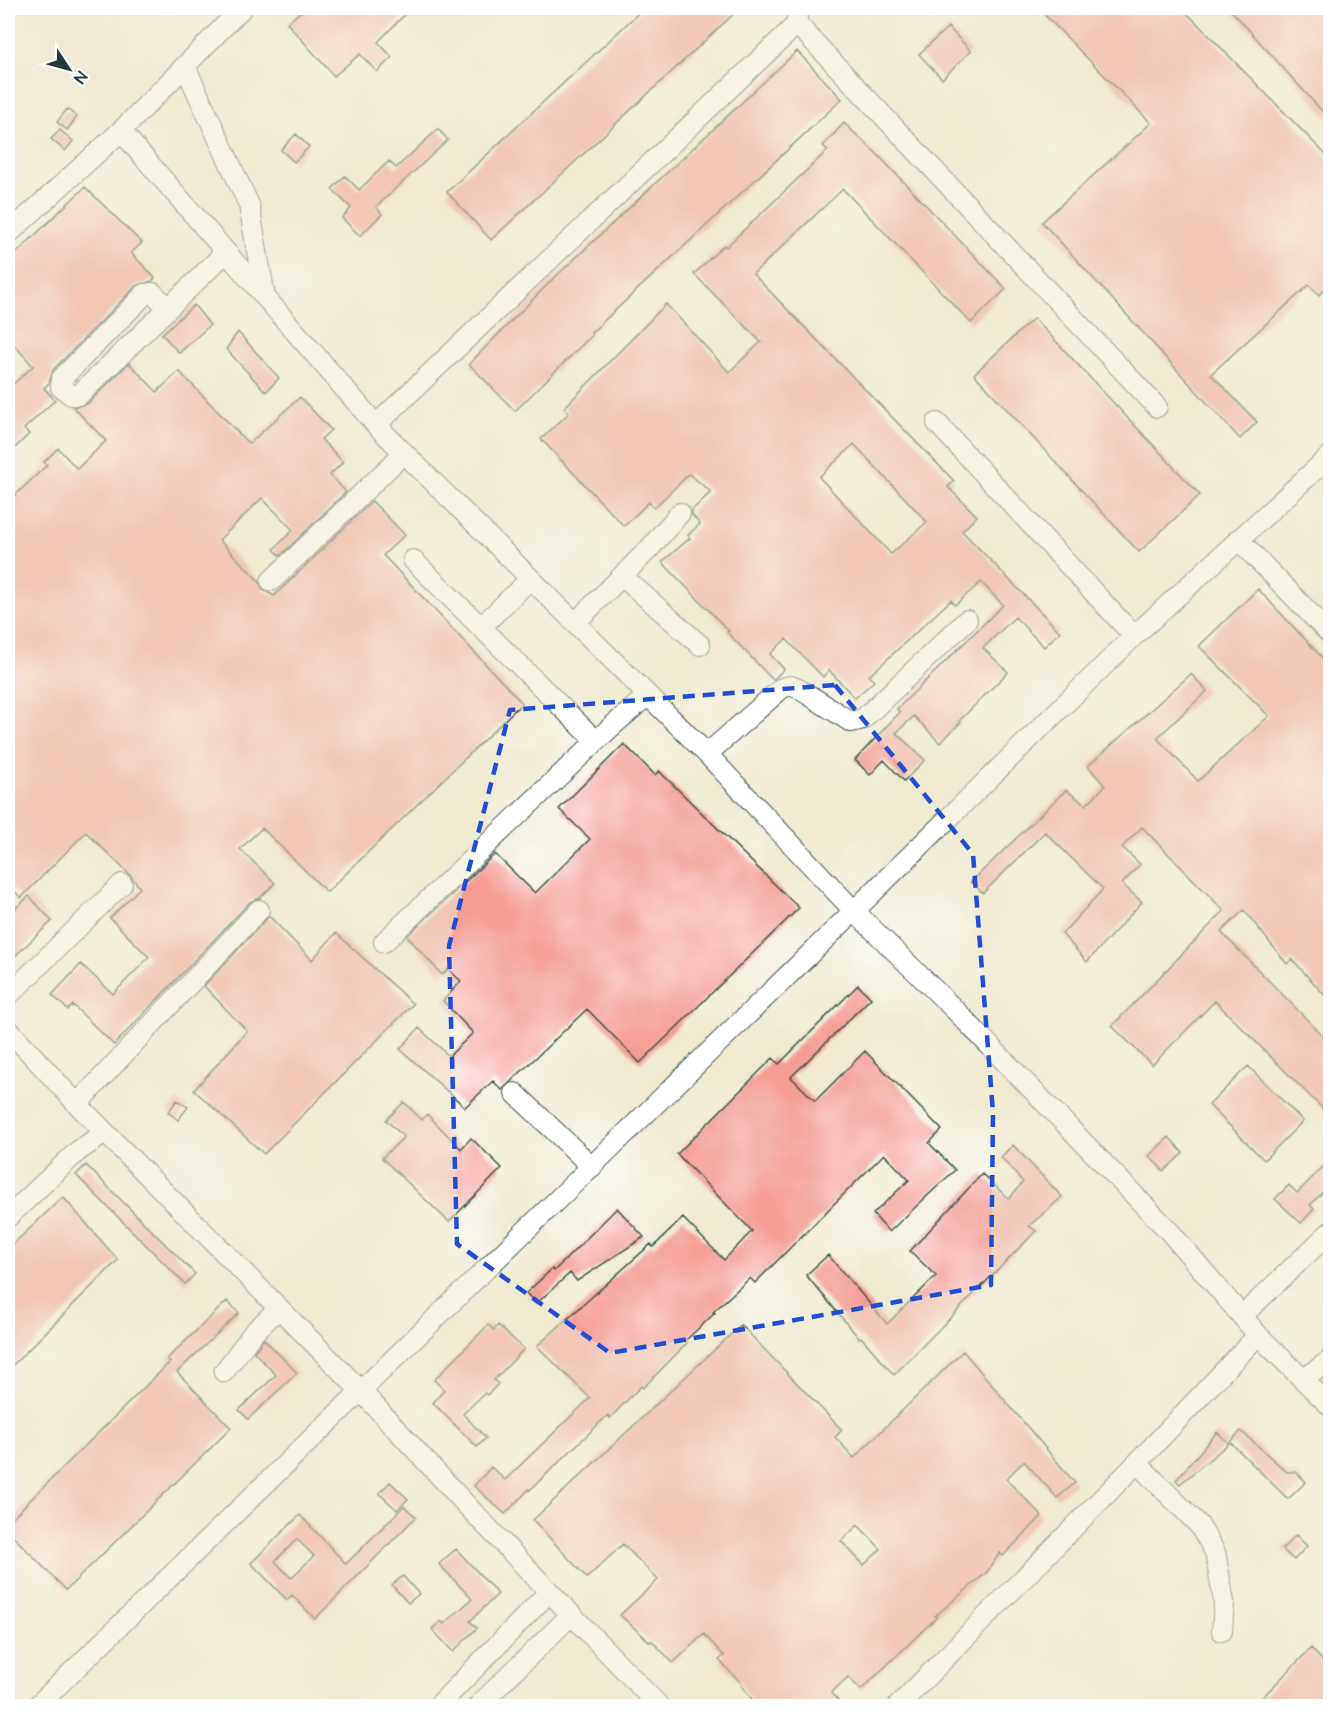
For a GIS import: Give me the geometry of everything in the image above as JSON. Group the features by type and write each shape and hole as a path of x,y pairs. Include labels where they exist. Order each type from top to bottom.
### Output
{"street":[{"path":"8,234 122,131 242,8"},
{"path":"376,425 795,16 1157,406"},
{"path":"185,66 249,205 266,297"},
{"path":"122,131 376,425 707,754 854,911 960,1015 1169,1231 1258,1335 1330,1406"},
{"path":"168,308 153,293 145,294 62,378 61,387 71,395 79,394 226,252"},
{"path":"937,423 1134,636"},
{"path":"271,581 404,453"},
{"path":"36,1707 1134,636 1330,456"},
{"path":"575,623 623,577 680,513"},
{"path":"1238,539 1330,634"},
{"path":"413,560 596,741"},
{"path":"623,577 700,645"},
{"path":"481,627 530,579"},
{"path":"707,754 782,688 791,686 800,688 822,705 851,722 863,719 967,620"},
{"path":"384,942 596,741 647,696"},
{"path":"8,996 122,885"},
{"path":"77,1104 259,910"},
{"path":"8,1029 105,1133 361,1391 570,1616 658,1707"},
{"path":"515,1093 592,1167"},
{"path":"8,1217 78,1150 105,1133"},
{"path":"1242,1316 1330,1232"},
{"path":"224,1372 253,1333 278,1309"},
{"path":"897,1707 1137,1463 1258,1335"},
{"path":"1304,1379 1330,1360"},
{"path":"1137,1463 1199,1525 1215,1552 1224,1602 1222,1631"},
{"path":"438,1707 549,1592"},
{"path":"478,1707 570,1616"}],"highlighted area":[{"path":"835,685 973,854 993,1113 991,1285 610,1353 457,1244 449,946 510,710"}],"building":[{"path":"305,8 411,8 378,42 392,57 377,72 360,54 334,76 287,23"},
{"path":"644,8 740,8 491,240 447,192"},
{"path":"1038,8 1182,8 1330,159 1330,284 1319,295 1309,285 1211,374 1257,422 1240,439 1042,222 1151,123"},
{"path":"1229,8 1323,8 1330,16 1330,120"},
{"path":"948,27 971,51 942,79 919,54"},
{"path":"797,51 842,99 591,333 592,335 515,411 469,364 550,282"},
{"path":"67,109 77,117 67,130 57,122"},
{"path":"844,123 877,154 1006,289 971,323 843,189 753,274 954,481 948,487 977,516 962,531 1060,632 1044,647 1015,617 983,648 1008,672 940,743 914,716 896,733 925,760 904,781 884,760 870,775 855,760 900,712 897,709 1003,605 981,582 955,605 951,600 869,676 874,681 855,698 829,670 823,677 786,639 770,654 784,669 773,680 662,562 690,538 688,535 700,524 692,515 692,510 711,492 689,474 654,508 649,502 624,526 541,439 569,413 564,408 666,304 729,372 761,342 694,274 724,245 726,247 828,150 823,146","holes":["854,444 927,522 891,554 819,477"]},
{"path":"438,129 448,140 376,207 382,214 360,236 342,218 351,208 332,189 345,176 359,190 389,161 396,168"},
{"path":"60,130 73,141 65,151 51,139"},
{"path":"296,134 309,147 294,162 281,150"},
{"path":"85,187 142,243 131,253 155,278 136,286 53,370 49,383 44,388 55,400 24,429 29,434 8,455 8,389 33,366 8,338 8,261"},
{"path":"194,305 210,325 179,353 162,334"},
{"path":"1034,318 1200,495 1139,552 974,374"},
{"path":"238,332 279,378 266,392 226,349"},
{"path":"129,363 157,392 179,371 250,443 300,397 331,430 321,439 343,462 330,475 346,492 280,556 274,549 293,530 262,498 219,540 259,581 263,590 274,596 372,501 405,535 383,555 522,703 327,892 262,828 240,849 275,883 260,898 250,902 114,1045 73,1005 68,1010 52,995 81,964 113,994 149,957 110,918 140,888 131,876 86,832 21,898 8,884 8,502 47,465 44,462 58,448 77,469 106,441 73,407 87,404"},
{"path":"1258,589 1330,666 1330,1001 1292,959 1287,964 1244,910 1221,932 1330,1043 1330,1116 1215,1001 1152,1065 1112,1026 1224,911 1142,827 1122,847 1140,864 1122,884 1142,902 1087,962 1062,934 1103,889 1045,832 983,893 971,882 1066,790 1086,805 1105,786 1088,766 1191,674 1207,691 1157,738 1198,781 1269,716 1199,646"},
{"path":"624,744 655,775 659,771 799,908 640,1063 587,1009 502,1090 493,1081 465,1107 400,1049 419,1028 449,1056 473,1033 443,1001 461,981 448,969 442,975 407,936 495,854 535,893 590,839 559,809"},
{"path":"29,896 52,921 14,957 8,950 8,915"},
{"path":"269,916 312,960 336,933 413,1004 264,1154 194,1090 247,1031 204,986"},
{"path":"858,985 871,998 791,1077 815,1101 865,1051 942,1130 929,1143 955,1170 889,1232 873,1214 909,1180 884,1154 755,1283 750,1278 713,1312 715,1313 685,1341 687,1343 643,1388 641,1386 610,1418 608,1415 505,1514 474,1486 491,1467 505,1480 590,1398 537,1346 651,1244 653,1247 683,1218 724,1260 752,1231 677,1154 773,1058 779,1064"},
{"path":"1248,1066 1303,1121 1264,1160 1209,1105"},
{"path":"177,1100 188,1107 178,1120 168,1112"},
{"path":"404,1102 422,1120 427,1114 461,1149 471,1138 502,1168 449,1222 382,1158 404,1137 386,1120"},
{"path":"1169,1137 1183,1153 1164,1171 1149,1156"},
{"path":"1013,1145 1062,1197 1029,1226 1036,1231 894,1375 861,1337 859,1338 806,1275 828,1255 887,1324 936,1276 910,1251 982,1174 1009,1199 1023,1182 1001,1157"},
{"path":"1330,1160 1330,1185 1310,1205 1314,1209 1301,1223 1275,1199 1289,1185 1297,1193"},
{"path":"86,1165 195,1274 185,1284 76,1175"},
{"path":"63,1197 118,1260 8,1370 8,1249"},
{"path":"617,1208 644,1237 577,1281 570,1273 536,1304 526,1293 552,1269 554,1271"},
{"path":"227,1301 239,1313 177,1372 231,1428 66,1590 8,1531 8,1522 170,1362 167,1359"},
{"path":"488,1325 494,1330 498,1325 524,1349 494,1380 498,1384 463,1414 486,1438 477,1447 433,1403 444,1390 434,1380"},
{"path":"741,1325 842,1430 835,1437 854,1458 963,1351 1075,1483 1057,1498 1024,1461 1006,1479 1042,1516 1003,1556 1000,1553 986,1573 935,1616 937,1617 861,1690 848,1677 831,1693 844,1707 758,1707 742,1684 719,1660 724,1656 704,1634 673,1663 652,1641 650,1642 620,1615 658,1580 623,1544 587,1578 533,1520","holes":["858,1525 881,1549 864,1565 841,1541"]},
{"path":"264,1339 297,1373 248,1419 239,1410 276,1375 254,1352"},
{"path":"1241,1431 1287,1472 1296,1472 1306,1482 1288,1499 1230,1442"},
{"path":"1217,1432 1229,1443 1180,1484 1176,1480"},
{"path":"390,1482 408,1499 397,1510 379,1493"},
{"path":"404,1506 416,1517 315,1619 292,1595 287,1600 251,1563 300,1515 346,1564","holes":["297,1539 314,1556 291,1578 275,1561"]},
{"path":"1296,1535 1307,1546 1294,1560 1282,1549"},
{"path":"456,1549 498,1594 470,1621 477,1628 453,1652 432,1629 441,1621 444,1624 472,1599 439,1564"},
{"path":"403,1576 419,1594 408,1603 392,1585"},
{"path":"1311,1648 1330,1669 1330,1700 1324,1707 1253,1707"}]}
